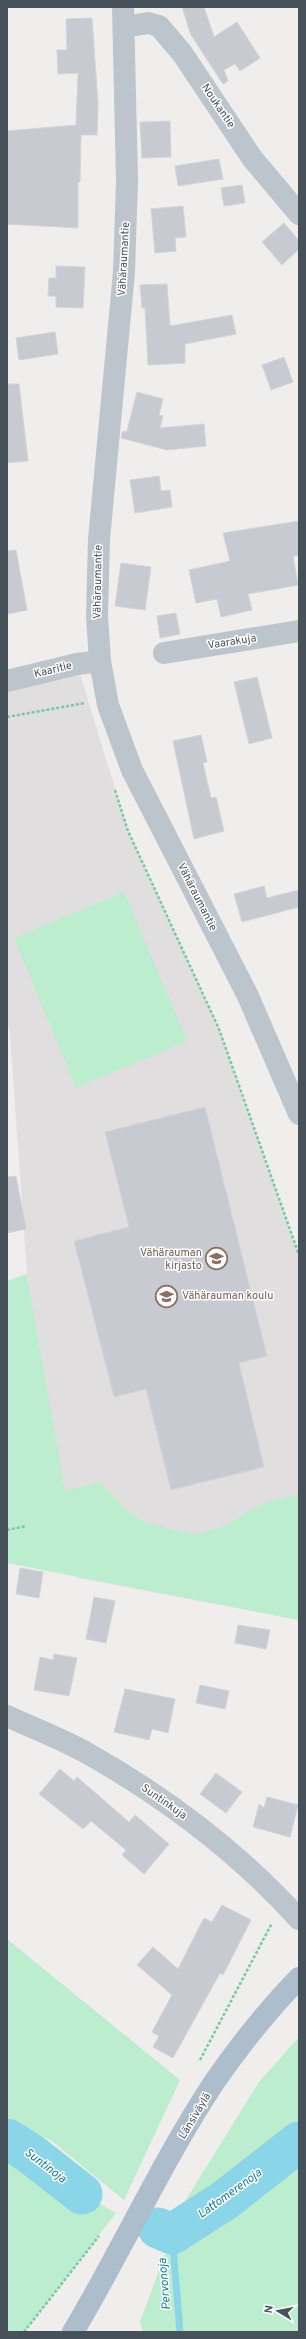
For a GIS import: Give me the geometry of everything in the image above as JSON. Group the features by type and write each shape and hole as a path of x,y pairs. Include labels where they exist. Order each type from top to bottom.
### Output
{"main road":[{"name":"Länsiväylä","path":"73,2332 111,2268 175,2149 216,2081 252,2032 299,1978"}],"street":[{"name":"Noukantie","path":"123,17 159,26 182,53 252,158 299,214"},
{"name":"Vähäraumantie","path":"123,17 127,181 125,265 99,539 97,616 100,661 108,705 132,770 248,996 299,1114"},
{"name":"Vaarakuja","path":"164,653 299,631"},
{"name":"Kaaritie","path":"7,681 77,664 100,661"},
{"name":"Suntinkuja","path":"7,1716 86,1752 165,1800 245,1864 299,1918"}],"path":[{"path":"7,717 89,702"},
{"path":"7,1530 26,1526"},
{"path":"197,2066 283,1901"},
{"path":"24,2332 102,2232"}],"shaded area":[{"path":"77,664 128,831 219,1029 299,1256 299,1620 79,1578 27,1274 10,1035 7,1019 7,680"}],"green space":[{"path":"124,892 187,1041 76,1088 14,938"},
{"path":"27,1274 65,1491 100,1482 128,1512 148,1523 196,1535 224,1526 261,1504 280,1498 299,1495 299,1620 7,1563 7,1281"},
{"path":"7,1939 180,2080 124,2200 53,2142 7,2117"},
{"path":"299,2037 299,2332 143,2332 140,2322 184,2203 259,2082"},
{"path":"7,2139 31,2154 82,2194 116,2213 24,2332 7,2332"}],"building":[{"path":"182,7 204,7 214,37 237,22 260,58 240,71 235,64 224,70 228,81 223,84 191,35"},
{"path":"92,18 98,104 97,135 81,135 80,182 78,182 78,228 7,224 7,131 76,125 78,73 58,74 57,50 67,50 66,19"},
{"path":"170,121 171,157 142,158 140,122"},
{"path":"219,159 223,179 178,186 175,166"},
{"path":"242,185 245,203 224,206 221,188"},
{"path":"183,206 186,237 175,238 176,251 155,253 151,209"},
{"path":"284,223 299,241 299,249 282,265 262,242"},
{"path":"56,266 85,267 83,308 56,307 56,296 48,296 49,278 56,278"},
{"path":"167,284 170,326 232,315 236,334 185,344 185,363 148,365 145,308 142,308 140,285"},
{"path":"55,332 58,354 19,360 16,338"},
{"path":"284,357 293,382 271,390 262,365"},
{"path":"7,384 19,384 28,461 7,463"},
{"path":"137,392 163,399 159,415 163,416 160,428 204,424 206,446 167,450 121,438 122,432 127,431"},
{"path":"159,476 161,491 170,490 172,507 135,513 130,480"},
{"path":"299,521 299,555 293,556 298,585 248,594 252,610 221,617 217,599 196,603 189,570 230,561 223,533"},
{"path":"16,550 27,610 7,614 7,551"},
{"path":"121,563 151,567 145,610 115,606"},
{"path":"176,613 180,634 160,638 157,616"},
{"path":"257,677 272,738 249,744 234,682"},
{"path":"201,735 207,762 203,763 211,798 216,797 224,831 194,839 173,741"},
{"path":"264,886 267,898 299,890 299,907 242,922 234,894"},
{"path":"205,1107 267,1356 239,1363 264,1467 171,1490 146,1389 114,1397 74,1241 129,1227 105,1132"},
{"path":"16,1176 26,1229 7,1233 7,1177"},
{"path":"20,1568 43,1572 39,1598 16,1594"},
{"path":"94,1597 115,1601 106,1643 86,1639"},
{"path":"238,1625 270,1630 266,1649 235,1643"},
{"path":"54,1654 77,1658 69,1696 34,1690 40,1657 53,1660"},
{"path":"200,1685 229,1691 225,1709 196,1703"},
{"path":"125,1689 175,1699 168,1733 152,1729 149,1740 114,1732"},
{"path":"60,1769 74,1781 77,1777 129,1822 135,1815 169,1844 144,1874 122,1855 126,1850 91,1821 83,1829 39,1794"},
{"path":"216,1773 242,1792 226,1813 200,1794"},
{"path":"267,1797 298,1805 290,1837 253,1827 259,1804 264,1808"},
{"path":"222,1905 251,1920 223,1975 220,1973 173,2058 153,2047 159,2036 152,2032 172,1995 137,1965 153,1947 178,1969 204,1918 212,1922"}],"waterway":[{"name":"Suntinoja","path":"7,2139 31,2154 82,2194"},
{"name":"Lattomerenoja","path":"158,2228 172,2234 225,2200 299,2142"},
{"name":"Pervonoja","path":"172,2234 180,2332"}],"place":[{"name":"Vähärauman kirjasto","path":"217,1259"},
{"name":"Vähärauman koulu","path":"166,1296"}]}
